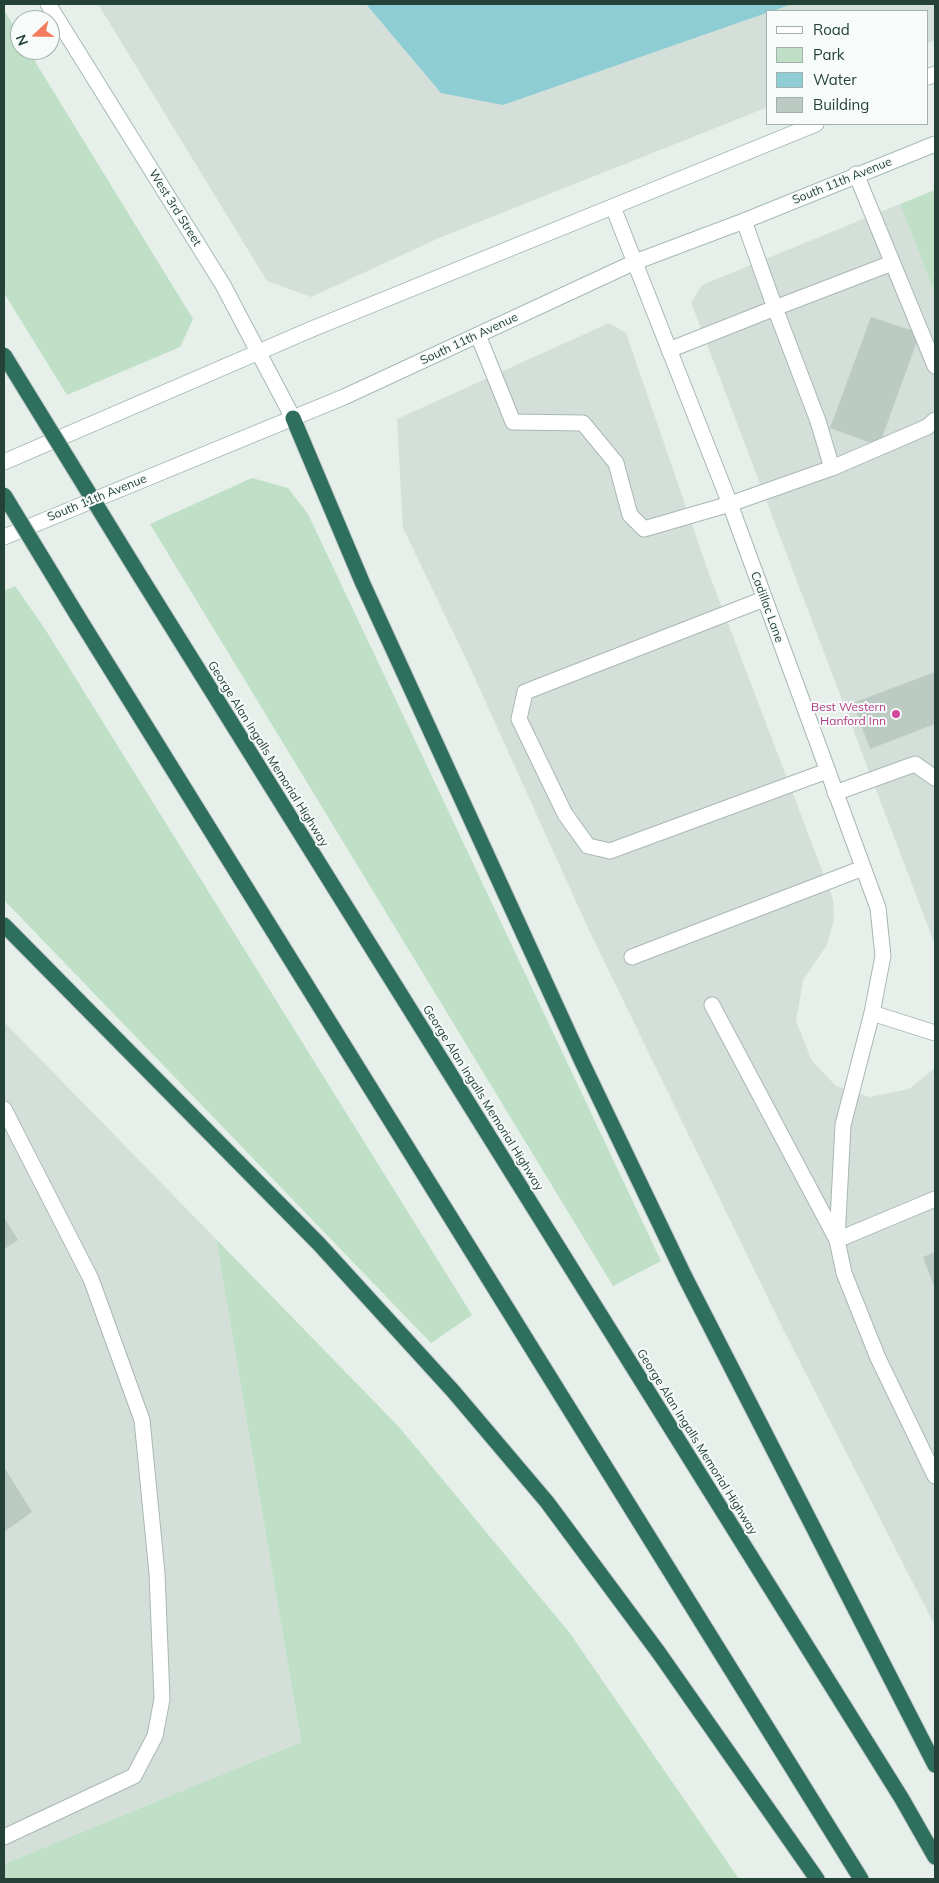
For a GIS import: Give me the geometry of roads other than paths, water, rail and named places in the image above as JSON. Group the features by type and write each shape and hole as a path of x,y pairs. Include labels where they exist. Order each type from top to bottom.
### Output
{"highway":[{"name":"George Alan Ingalls Memorial Highway","path":"4,355 896,1790 935,1857"},
{"path":"294,418 363,584 582,1062 685,1277 935,1765"},
{"path":"4,495 861,1879"},
{"path":"4,925 319,1244 453,1391 546,1502 659,1653 817,1879"}],"main road":[{"name":"West 3rd Street","path":"48,4 223,285 294,418"},
{"path":"4,462 322,325 814,125"},
{"name":"South 11th Avenue","path":"4,536 344,397 635,262 744,221 856,174 935,144"},
{"path":"856,174 935,366"},
{"name":"Cadillac Lane","path":"613,207 730,504 878,908 883,956 872,1014 843,1124 837,1240"},
{"path":"744,221 818,421 832,468"},
{"path":"669,350 892,263"},
{"path":"478,335 513,422 583,423 616,463 630,514 644,529 730,504 832,468 927,427 935,420"},
{"path":"764,599 525,692 519,719 565,814 588,846 610,851 827,771"},
{"path":"835,794 915,764 935,778"},
{"path":"632,958 864,868"},
{"path":"712,1005 837,1240 844,1273 878,1358 935,1476"},
{"path":"872,1014 935,1033"},
{"path":"4,1109 91,1279 142,1420 157,1573 162,1699 155,1736 134,1776 4,1837"},
{"path":"837,1240 935,1198"}],"water":[{"path":"366,4 792,4 775,10 766,10 766,13 503,105 441,93"}],"place":[{"name":"Best Western Hanford Inn","path":"896,714"}]}
